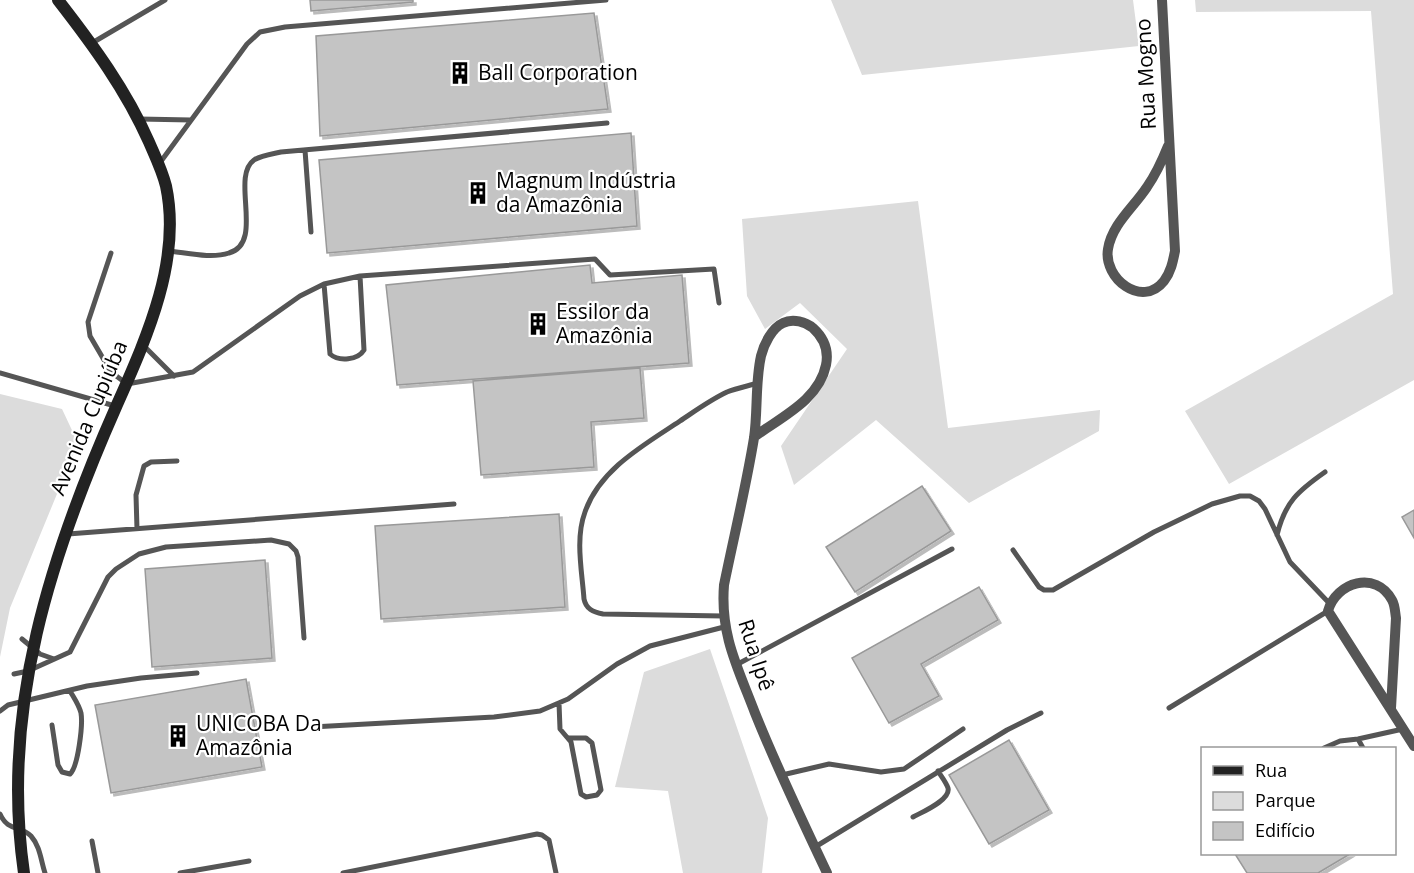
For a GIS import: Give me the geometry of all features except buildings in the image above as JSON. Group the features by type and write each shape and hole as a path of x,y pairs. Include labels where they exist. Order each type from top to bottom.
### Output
{"street":[{"name":"Avenida Cupiúba","path":"9,698 19,649 60,535 127,384 155,307 169,251 166,186 159,164 139,119 92,43 58,0"},
{"name":"Rua Mogno","path":"1162,0 1175,250 1170,270 1163,282 1152,290 1140,292 1127,287 1116,278 1108,266 1108,249 1122,217 1147,188 1160,168 1168,146"},
{"name":"Rua Ipê","path":"754,436 799,405 818,387 825,372 828,357 820,334 810,326 797,321 784,322 773,331 765,345 758,383 754,436 724,585 724,621 736,665 780,775 827,873"},
{"path":"1390,708 1396,618 1394,605 1391,597 1377,584 1363,582 1352,584 1341,589 1329,608 1390,708 1414,746"},
{"path":"6,778 11,828 24,873"}],"lane":[{"path":"92,43 165,0"},
{"path":"159,164 247,44 260,32 268,29 606,0"},
{"path":"139,119 191,120"},
{"path":"169,251 207,255 228,254 242,244 246,235 246,177 254,160 265,155 607,123"},
{"path":"305,150 311,232"},
{"path":"111,253 88,322 90,336 111,372 127,384 193,372 300,296 324,284 360,276 596,259 610,275 714,269 719,303"},
{"path":"324,284 330,354 337,358 356,357 364,350 360,276"},
{"path":"142,344 174,376"},
{"path":"0,373 116,407"},
{"path":"724,621 603,614 589,609 584,599 581,528 585,511 595,492 612,471 639,448 727,392 758,383"},
{"path":"137,529 136,495 144,466 151,462 177,460"},
{"path":"1277,535 1281,517 1293,497 1325,472"},
{"path":"1013,550 1039,587 1048,591 1154,532 1230,498 1250,496 1259,501 1290,562 1329,608 1169,708"},
{"path":"60,535 454,504"},
{"path":"9,698 28,671 66,655 74,647 112,573 139,554 166,547 271,540 289,544 298,557 304,638"},
{"path":"736,665 952,549"},
{"path":"312,727 502,716 540,711 568,699 632,654 724,621"},
{"path":"19,649 56,659"},
{"path":"9,698 70,691 130,679 197,673"},
{"path":"52,725 58,765 62,772 70,774 75,767 82,726 80,709 70,691"},
{"path":"559,703 560,729 569,738 581,794 586,797 597,795 601,790 592,743 586,738 569,738"},
{"path":"815,848 938,771 1007,730 1041,713"},
{"path":"780,775 829,764 881,772 904,769 963,729"},
{"path":"1326,747 1340,741 1403,729"},
{"path":"1358,739 1362,747"},
{"path":"913,817 943,800 948,794 948,787 938,771"},
{"path":"0,814 11,828 24,831 31,837 38,847 45,873"},
{"path":"343,873 537,834 546,836 549,840 556,873"},
{"path":"92,841 98,873"},
{"path":"180,873 249,861"}],"green space":[{"path":"831,0 1133,0 1139,46 862,75"},
{"path":"1195,0 1414,0 1414,380 1229,484 1185,411 1393,294 1371,11 1196,12"},
{"path":"918,201 948,428 1100,410 1099,431 969,503 876,420 794,485 781,446 847,349 800,303 765,329 747,296 742,219"},
{"path":"0,394 62,409 78,443 10,608 0,657"},
{"path":"710,649 768,818 762,873 683,873 668,791 615,787 644,672"}],"place":[{"name":"Ball Corporation","path":"460,73"},
{"name":"Magnum Indústria da Amazônia","path":"478,193"},
{"name":"Essilor da Amazônia","path":"538,324"},
{"name":"UNICOBA Da Amazônia","path":"178,736"}]}
